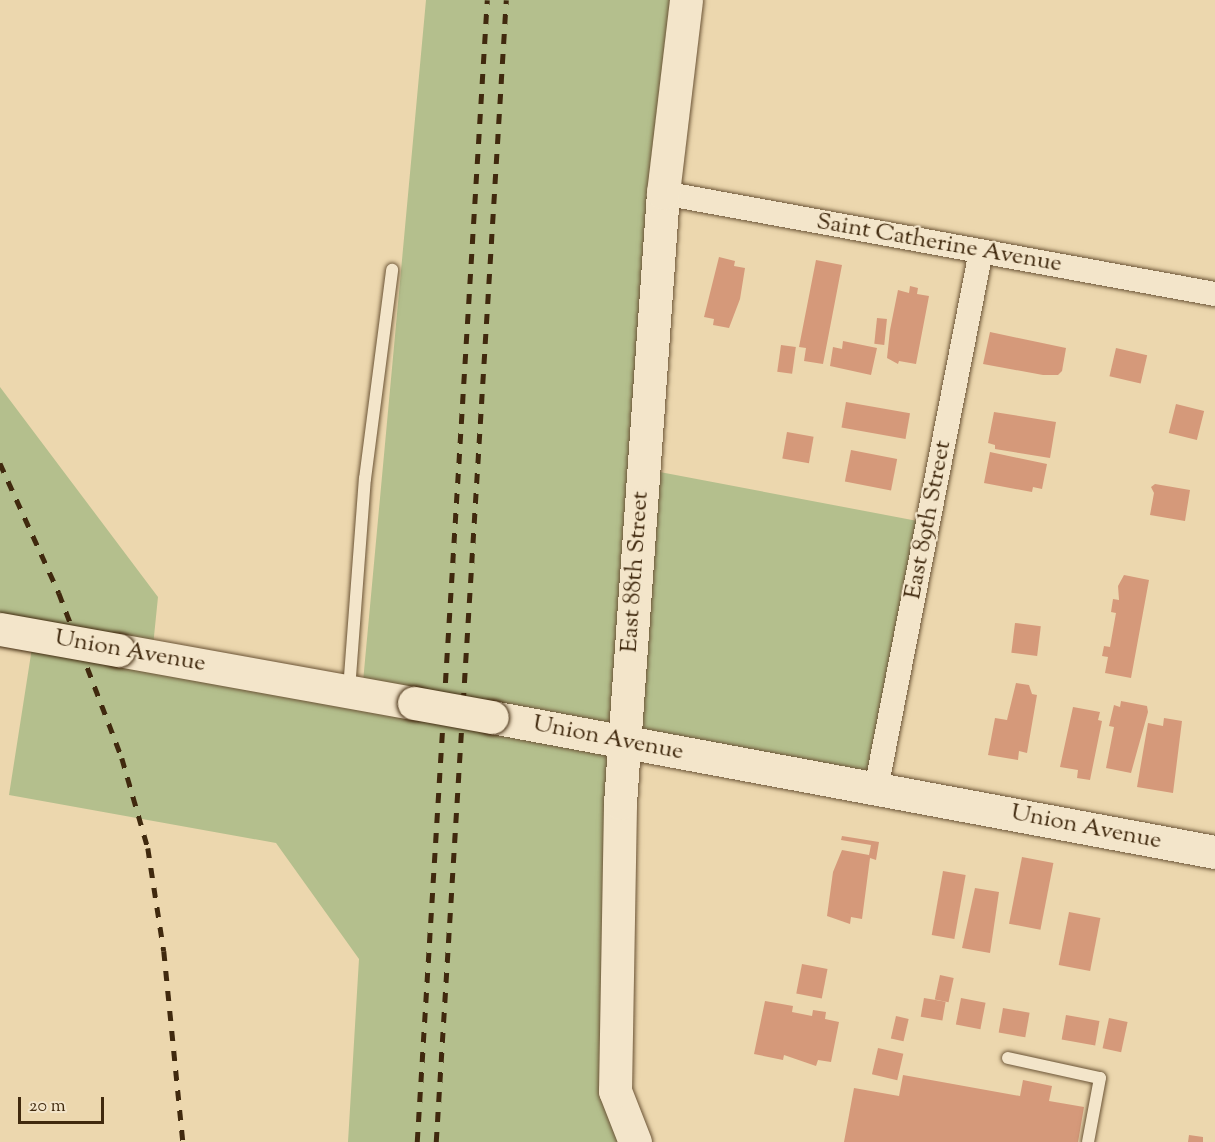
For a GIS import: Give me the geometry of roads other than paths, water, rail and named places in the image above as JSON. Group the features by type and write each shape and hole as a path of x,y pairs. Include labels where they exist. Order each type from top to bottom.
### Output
{"main road":[{"name":"East 88th Street","path":"635,1142 615,1091 624,740 663,193 686,0"},
{"name":"Union Avenue","path":"0,628 624,740 1215,852"}],"street":[{"name":"Saint Catherine Avenue","path":"663,193 1215,294"},
{"name":"East 89th Street","path":"876,789 981,251"}],"lane":[{"path":"349,691 365,479 392,270"},
{"path":"1008,1058 1100,1078 1088,1142"}],"railway":[{"path":"417,1142 487,0"},
{"path":"436,1142 506,0"},
{"path":"0,463 59,593 122,758 148,848 164,951 183,1142"}]}
